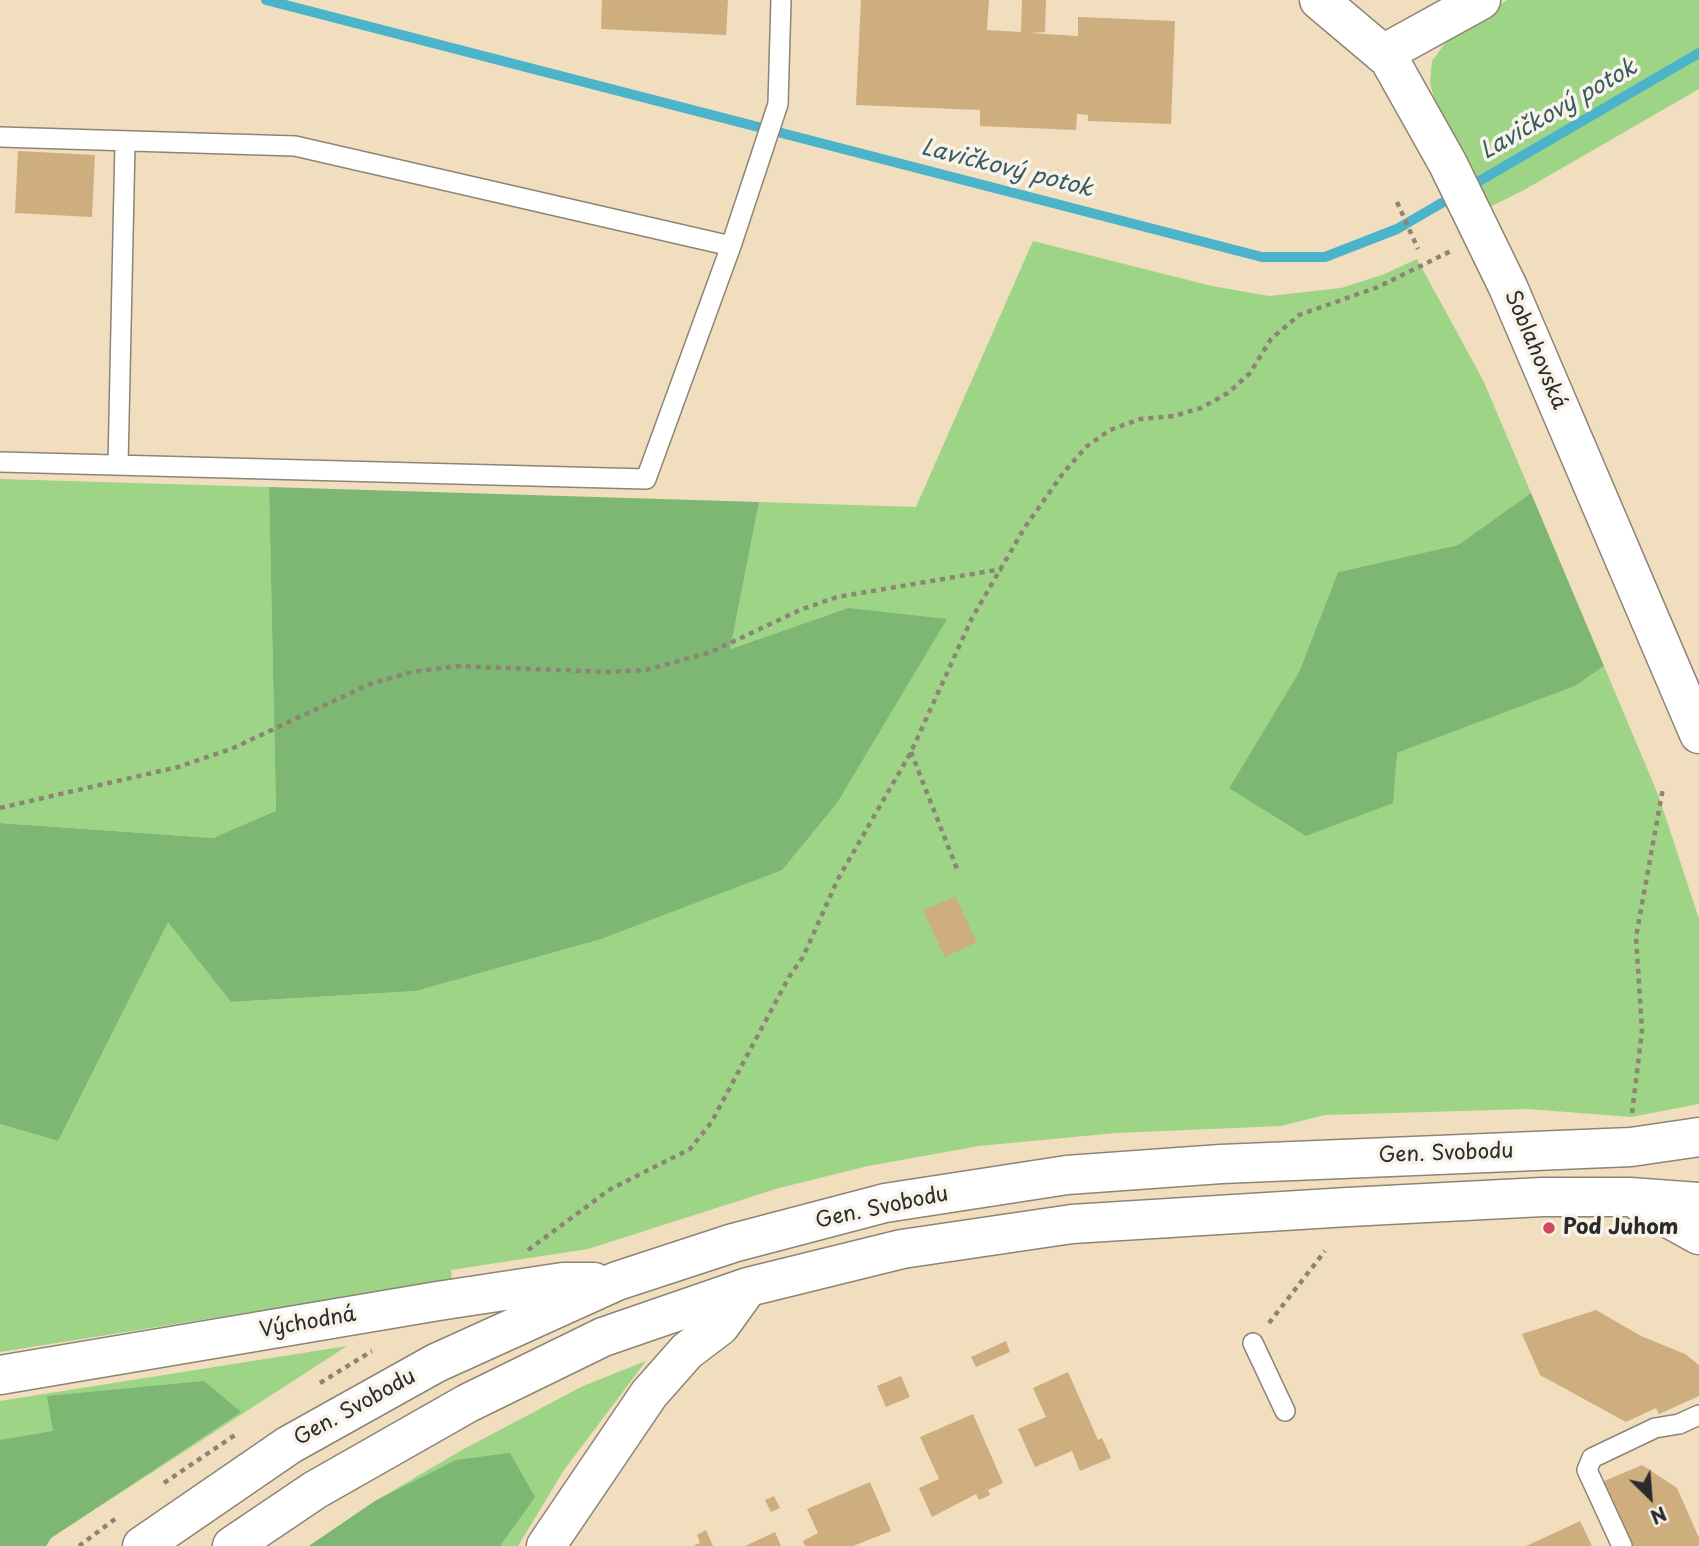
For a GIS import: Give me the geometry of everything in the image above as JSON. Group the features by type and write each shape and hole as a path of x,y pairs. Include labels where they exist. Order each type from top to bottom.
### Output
{"street":[{"name":"Soblahovská","path":"1319,0 1389,59 1448,164 1483,236 1699,734"},
{"path":"1382,54 1481,0"},
{"name":"Gen. Svobodu","path":"142,1546 289,1445 425,1369 617,1282 733,1244 885,1203 1067,1175 1221,1164 1631,1147 1699,1137"},
{"path":"1630,1197 1699,1235"},
{"name":"Gen. Svobodu","path":"232,1546 315,1490 468,1403 603,1337 748,1287 902,1249 1072,1224 1403,1204 1630,1197 1699,1202"},
{"name":"Východná","path":"0,1375 563,1282 617,1282"},
{"path":"546,1546 649,1394 687,1351 720,1325 748,1287"}],"lane":[{"path":"0,461 646,479 732,246 778,104 781,0"},
{"path":"0,137 125,143 295,146 732,246"},
{"path":"118,465 125,143"},
{"path":"1254,1342 1284,1411"},
{"path":"1622,1546 1587,1470 1592,1458 1655,1428 1679,1424 1699,1415"}],"path":[{"path":"1397,202 1418,248"},
{"path":"524,1253 609,1190 690,1149 711,1123 789,977 803,957 838,879 911,752 972,618 1025,527 1063,472 1087,446 1110,430 1140,419 1174,416 1201,408 1228,393 1242,379 1271,339 1299,315 1378,287 1483,236"},
{"path":"0,808 178,767 231,749 370,684 412,672 457,666 608,672 646,670 711,652 800,610 837,597 1002,569"},
{"path":"911,752 957,869"},
{"path":"1631,1117 1642,1031 1636,937 1663,788"},
{"path":"1254,1342 1325,1251"}],"green space":[{"path":"1507,0 1699,0 1699,89 1488,208 1439,116 1430,83 1432,61 1446,42"},
{"path":"1033,241 1212,286 1269,296 1341,288 1382,275 1417,259 1483,380 1531,493 1458,545 1338,572 1299,672 1229,788 1397,753 1575,686 1604,666 1659,797 1699,919 1699,1104 1631,1117 1528,1109 1325,1115 1281,1126 1116,1133 979,1146 868,1166 779,1188 588,1249 451,1270 452,1280 0,1352 0,1124 58,1141 168,921 231,1002 416,991 598,940 848,608 729,649 759,502 916,507"},
{"path":"0,479 269,487 276,812 213,838 0,823"},
{"path":"269,487 759,502 730,649 848,608 947,619 837,803 782,870 598,940 416,991 231,1002 168,922 58,1141 0,1124 0,823 213,838 276,811"},
{"path":"1531,493 1604,666 1575,686 1397,753 1393,803 1306,836 1229,788 1299,672 1338,572 1458,545"},
{"path":"347,1346 51,1538 46,1546 0,1546 0,1401"},
{"path":"646,1361 564,1470 518,1546 309,1546 375,1501 462,1450 583,1386"},
{"path":"204,1381 241,1412 51,1538 46,1546 0,1546 0,1440 53,1431 47,1396"},
{"path":"510,1453 535,1497 500,1546 309,1546 375,1501 456,1460"}],"building":[{"path":"602,0 728,0 726,35 601,29"},
{"path":"861,0 989,0 987,30 1021,32 1022,0 1046,0 1045,32 1030,33 1078,36 1078,17 1175,21 1171,124 1088,121 1088,115 1077,114 1076,130 980,126 980,110 856,105"},
{"path":"18,151 95,155 92,217 15,213"},
{"path":"955,896 977,942 945,957 923,911"},
{"path":"1596,1310 1641,1336 1685,1354 1699,1365 1699,1396 1659,1414 1656,1408 1626,1422 1540,1375 1522,1334"},
{"path":"1006,1341 1010,1352 976,1367 971,1357"},
{"path":"1068,1372 1098,1440 1102,1438 1111,1458 1080,1471 1072,1451 1035,1467 1018,1429 1046,1417 1033,1388"},
{"path":"901,1376 910,1397 886,1407 877,1386"},
{"path":"973,1414 1003,1483 988,1490 990,1495 979,1500 976,1494 932,1517 919,1488 939,1479 920,1437"},
{"path":"1642,1465 1677,1488 1699,1538 1699,1546 1630,1546 1602,1482"},
{"path":"870,1482 891,1531 853,1546 805,1546 803,1541 818,1533 807,1509"},
{"path":"774,1496 780,1508 771,1512 765,1500"},
{"path":"1580,1521 1592,1546 1526,1546 1561,1530"},
{"path":"706,1530 713,1546 693,1546 700,1543 697,1535"},
{"path":"775,1532 781,1546 745,1546"}],"waterway":[{"name":"Lavičkový potok","path":"266,0 1262,257 1325,257 1397,229 1699,53"}],"place":[{"name":"Pod Juhom","path":"1549,1228"}]}
